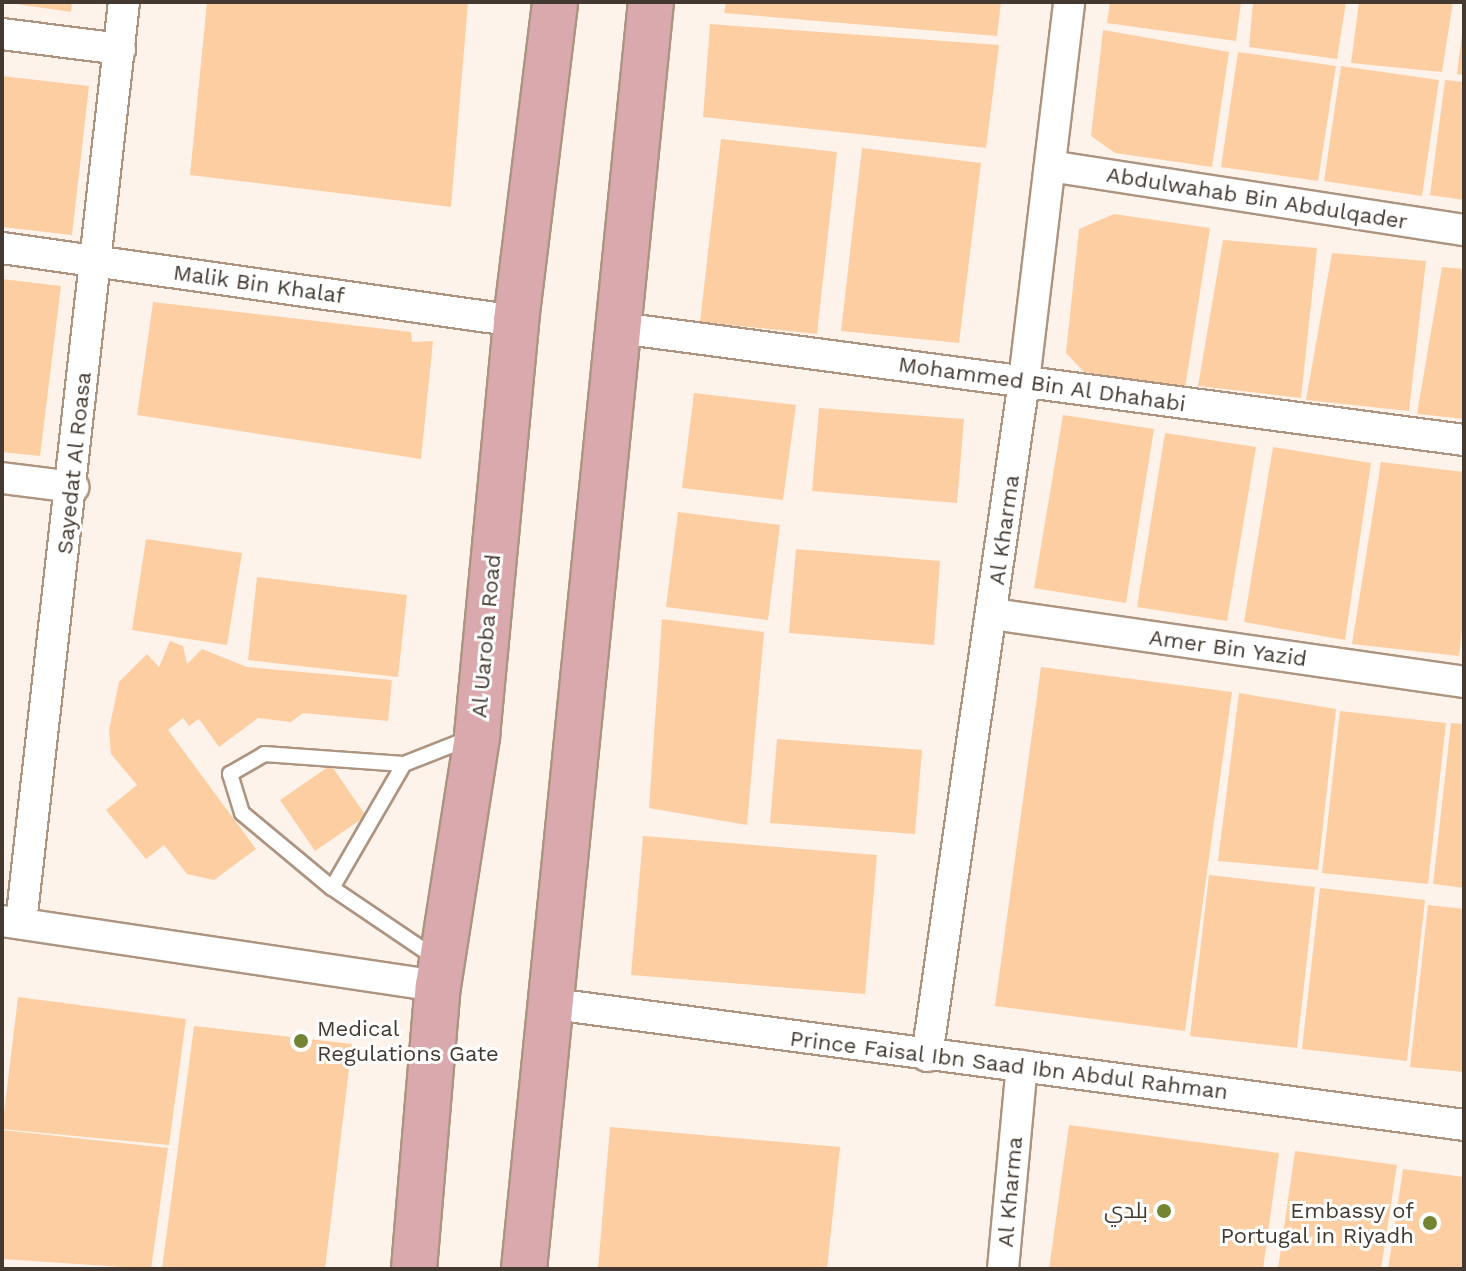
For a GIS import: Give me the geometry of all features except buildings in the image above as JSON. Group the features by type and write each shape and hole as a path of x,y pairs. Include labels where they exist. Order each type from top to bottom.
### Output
{"main road":[{"name":"Al Uaroba Road","path":"414,1269 439,974 477,736 516,321 555,2"},
{"path":"524,1269 554,1004 651,2"}],"street":[{"name":"Sayedat Al Roasa","path":"11,922 73,487 94,260 124,2"},
{"name":"Al Kharma","path":"927,1056 993,614 1069,2"},
{"path":"2,34 120,49"},
{"name":"Abdulwahab Bin Abdulqader","path":"1050,166 1464,230"},
{"name":"Malik Bin Khalaf","path":"2,248 516,321"},
{"name":"Mohammed Bin Al Dhahabi","path":"620,328 1464,440"},
{"path":"2,478 73,487"},
{"name":"Amer Bin Yazid","path":"993,614 1464,682"},
{"path":"11,922 439,974"},
{"name":"Prince Faisal Ibn Saad Ibn Abdul Rahman","path":"554,1004 1464,1125"},
{"name":"Al Kharma","path":"1003,1269 1022,1066"}],"lane":[{"path":"439,974 242,813 230,774 264,754 404,764 477,736"},
{"path":"332,888 404,764"}],"place":[{"name":"Medical Regulations Gate","path":"301,1041"},
{"name":"بلدي","path":"1164,1211"},
{"name":"Embassy of Portugal in Riyadh","path":"1430,1223"}]}
